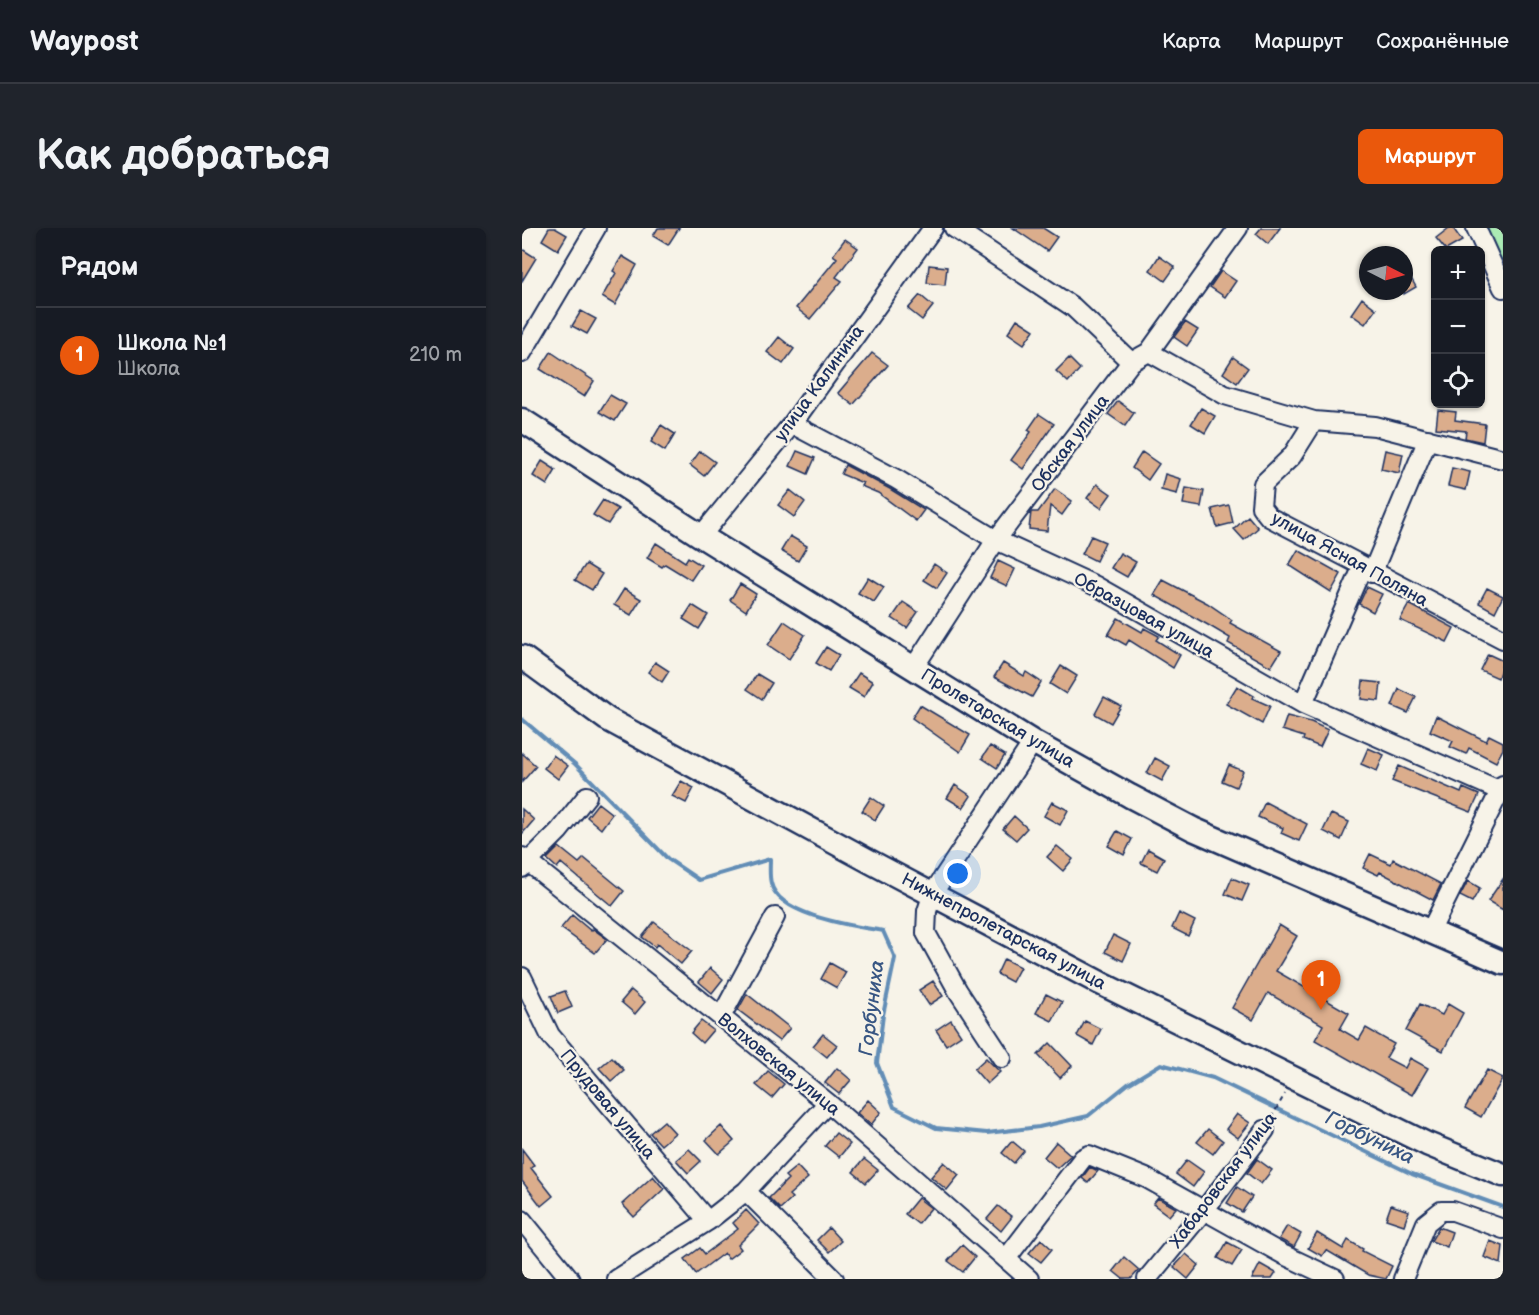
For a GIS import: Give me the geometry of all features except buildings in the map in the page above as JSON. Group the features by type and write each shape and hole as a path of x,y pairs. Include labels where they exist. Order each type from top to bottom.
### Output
{"main road":[{"name":"Пролетарская улица","path":"522,420 701,536 1033,742 1193,829 1503,963"},
{"name":"Нижнепролетарская улица","path":"522,657 607,719 1100,983 1427,1144 1503,1175"}],"street":[{"path":"522,353 596,228"},
{"name":"улица Калинина","path":"701,536 792,424 933,228"},
{"path":"954,228 1073,307 1131,362"},
{"name":"Обская улица","path":"914,667 996,540 1131,362 1149,352 1238,228"},
{"path":"1476,228 1503,288"},
{"path":"1149,352 1225,395 1314,421 1375,426 1503,459"},
{"name":"улица Ясная Поляна","path":"1314,421 1292,456 1263,484 1261,507 1269,517 1367,571 1503,639"},
{"name":"Образцовая улица","path":"792,424 896,479 996,540 1095,586 1303,704 1502,789"},
{"path":"1303,704 1428,439"},
{"path":"1002,1059 958,991 926,933 927,911 933,892 1033,742"},
{"path":"1430,932 1502,789"},
{"path":"524,863 586,796"},
{"name":"Волховская улица","path":"524,863 828,1103 1029,1279"},
{"path":"721,1017 775,917"},
{"name":"Прудовая улица","path":"522,977 550,1035 708,1221"},
{"path":"616,1279 708,1221 746,1191 828,1103"},
{"name":"Хабаровская улица","path":"1147,1279 1205,1209 1265,1130"},
{"path":"1006,1259 1083,1158 1089,1155 1146,1178 1284,1255 1335,1279"},
{"path":"746,1191 834,1279"},
{"path":"1403,1279 1426,1223 1441,1211 1466,1215 1503,1228"},
{"path":"522,1220 570,1279"}],"path":[{"name":"Хабаровская улица","path":"1265,1130 1293,1078"}],"green space":[{"path":"1482,228 1503,228 1503,267"}],"waterway":[{"name":"Горбуниха","path":"522,719 575,764 668,859 699,880 770,859 771,883 777,894 788,904 819,918 883,931 895,958 883,1015 877,1063 894,1107 936,1128 987,1133 1039,1127 1088,1116 1128,1084 1161,1064 1213,1078 1412,1174 1503,1207"}],"place":[{"name":"Школа №1","path":"1321,1010"}]}
